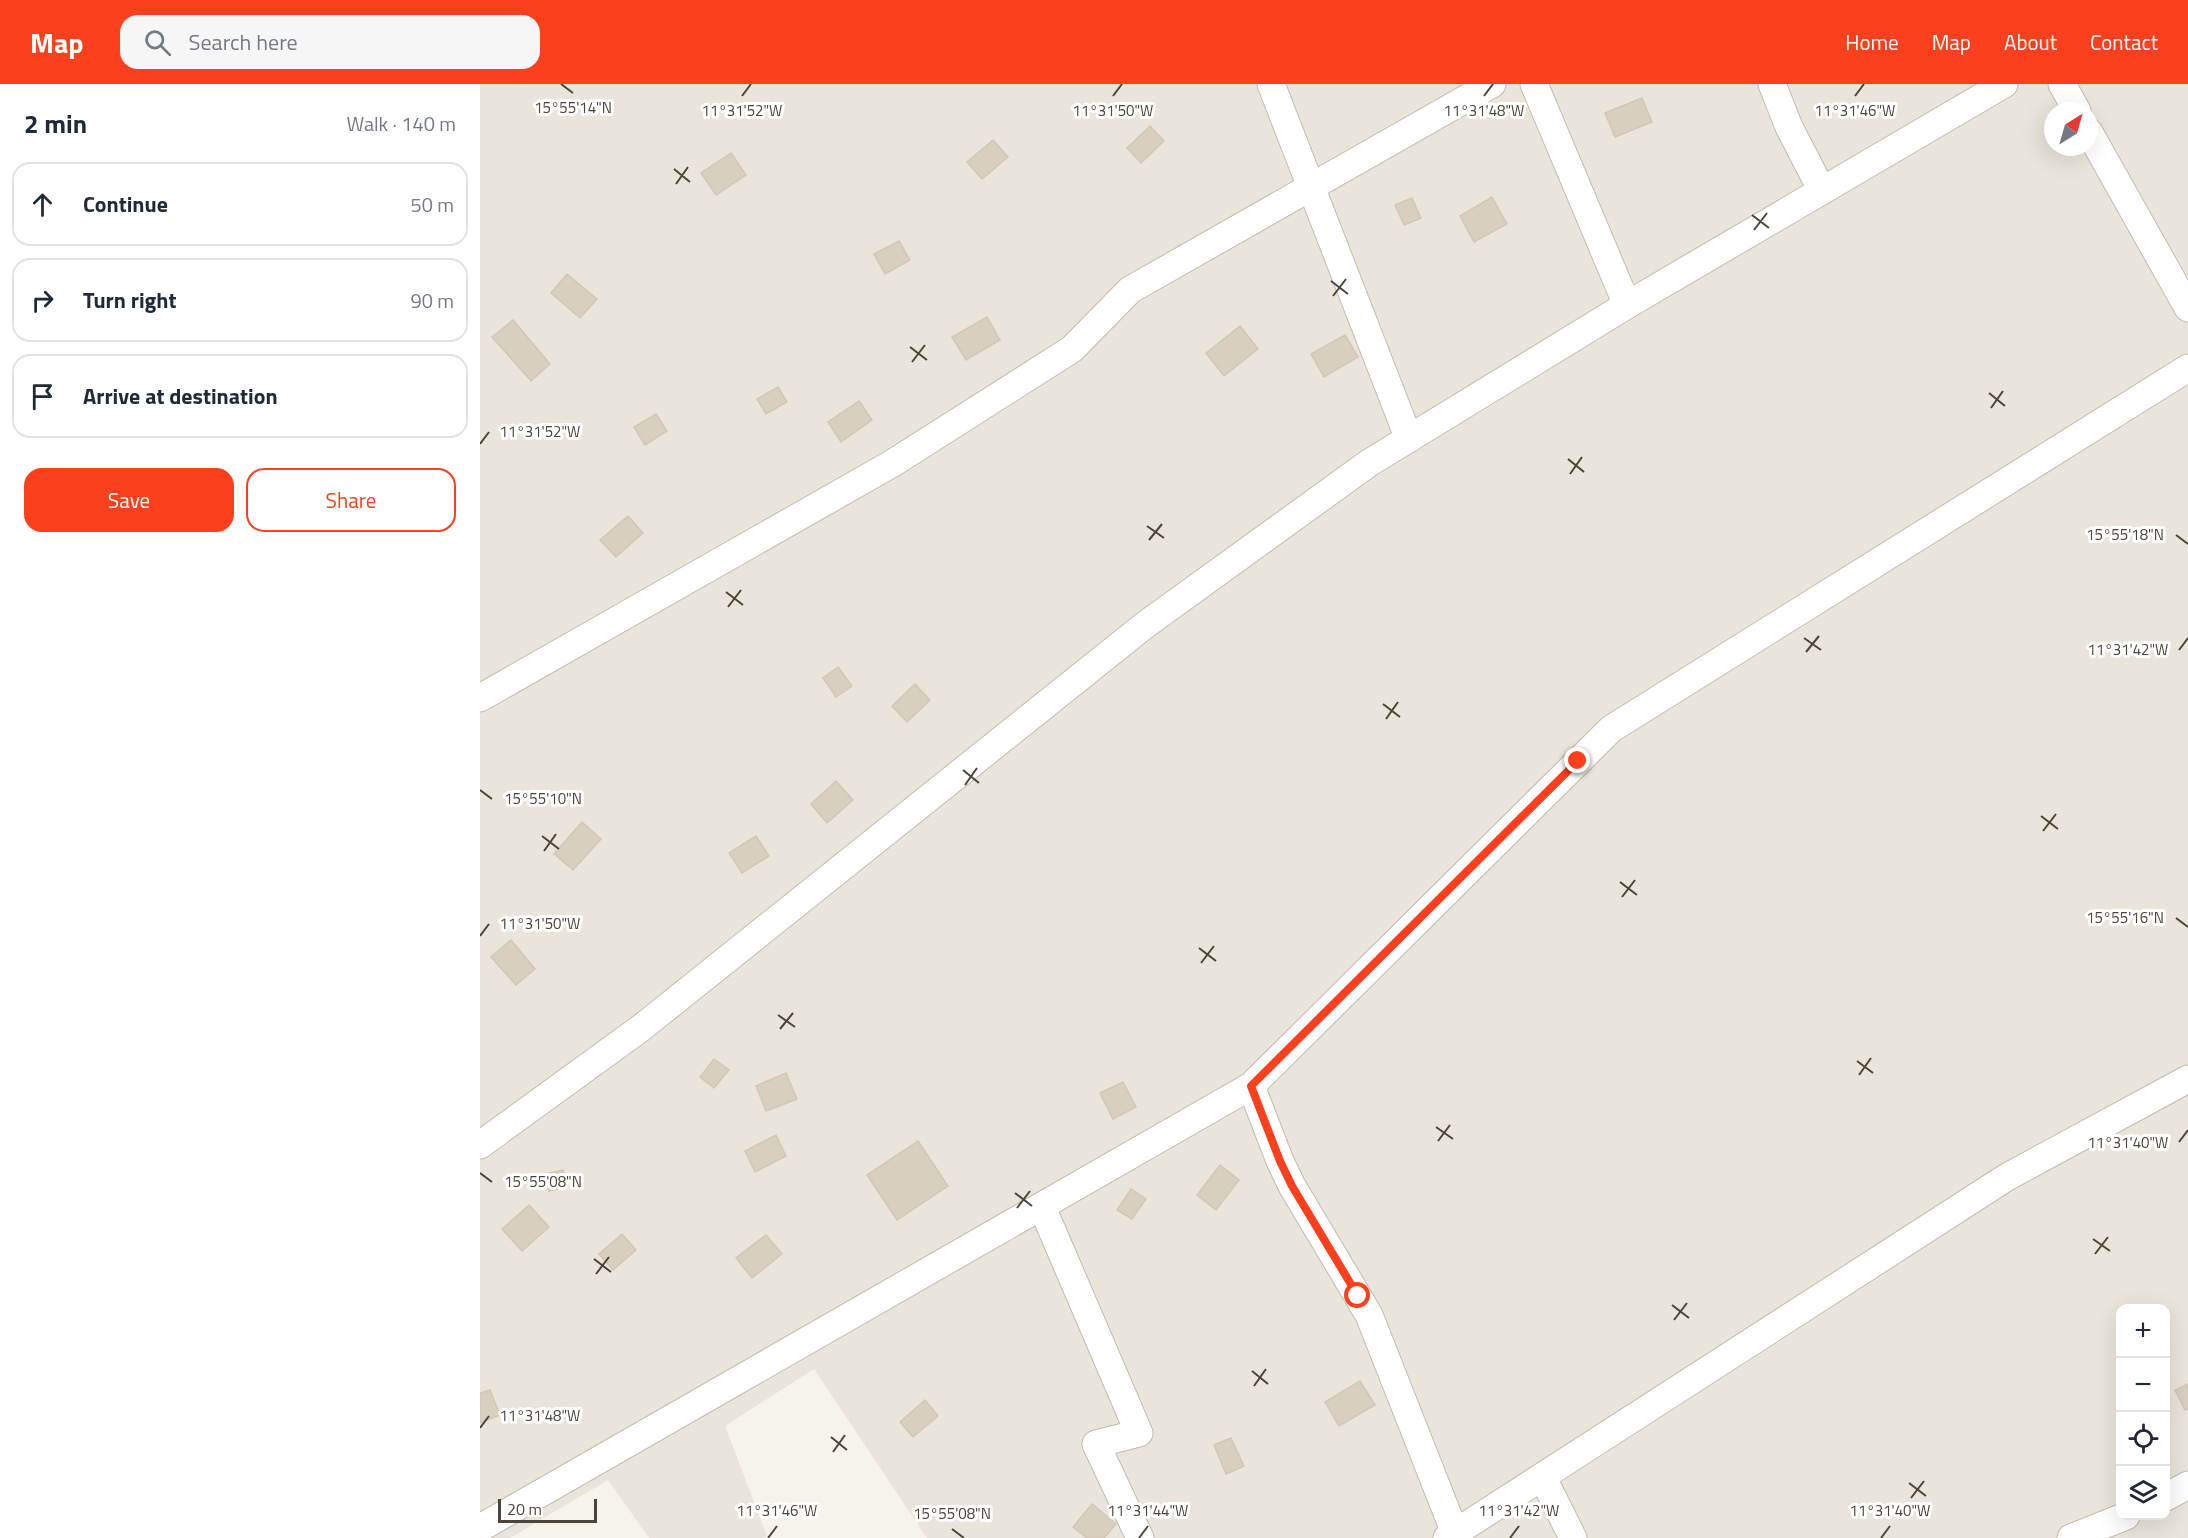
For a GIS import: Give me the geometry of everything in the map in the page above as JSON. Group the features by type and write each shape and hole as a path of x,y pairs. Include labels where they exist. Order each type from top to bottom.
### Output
{"street":[{"path":"1271,84 1409,439"},
{"path":"480,699 893,463 1072,349 1131,290 1492,84"},
{"path":"1534,84 1627,305"},
{"path":"1772,84 1789,127 1822,191"},
{"path":"480,1145 641,1028 1145,625 1369,463 1627,305 2004,84"},
{"path":"2062,84 2072,102"},
{"path":"2098,148 2188,308"},
{"path":"480,1528 1251,1086 1611,729 2188,368"},
{"path":"1251,1086 1292,1186 1369,1315 1451,1536 1997,1183 2188,1079"},
{"path":"1042,1207 1139,1433 1096,1444 1140,1538"},
{"path":"1543,1478 1574,1538"},
{"path":"2170,1495 2188,1485"},
{"path":"2072,1538 2121,1525"}],"shaded area":[{"path":"480,84 2188,84 2188,1538 927,1538 814,1369 725,1426 767,1536 763,1538 649,1538 608,1480 510,1538 480,1538"}],"building":[{"path":"1642,98 1652,122 1615,137 1605,113"},
{"path":"1150,126 1164,141 1141,163 1127,148"},
{"path":"993,140 1008,157 982,179 967,162"},
{"path":"731,153 746,175 716,195 701,173"},
{"path":"1492,197 1507,224 1474,242 1460,216"},
{"path":"1412,198 1421,218 1404,225 1395,205"},
{"path":"899,241 910,260 885,274 874,254"},
{"path":"567,274 597,299 580,318 551,293"},
{"path":"987,317 1000,340 966,360 952,337"},
{"path":"513,320 550,364 531,381 492,337"},
{"path":"1240,326 1258,349 1224,376 1206,353"},
{"path":"1345,335 1358,357 1324,377 1311,354"},
{"path":"778,387 787,402 766,414 757,399"},
{"path":"859,401 872,420 841,442 828,422"},
{"path":"656,414 667,431 645,445 634,427"},
{"path":"628,516 643,533 616,557 600,540"},
{"path":"838,667 852,686 836,697 823,678"},
{"path":"915,684 930,700 907,722 892,706"},
{"path":"836,781 853,800 827,823 811,804"},
{"path":"582,822 601,839 573,870 554,854"},
{"path":"756,836 769,856 742,873 729,853"},
{"path":"511,940 535,969 516,985 491,957"},
{"path":"714,1059 729,1070 714,1088 700,1077"},
{"path":"786,1073 797,1099 766,1111 756,1086"},
{"path":"1123,1082 1136,1107 1113,1119 1100,1093"},
{"path":"776,1135 786,1156 755,1172 745,1151"},
{"path":"918,1141 948,1186 897,1220 867,1175"},
{"path":"1220,1165 1239,1180 1216,1210 1197,1195"},
{"path":"563,1170 567,1187 549,1191 545,1174"},
{"path":"1131,1189 1146,1199 1132,1219 1117,1210"},
{"path":"529,1205 549,1227 522,1251 502,1229"},
{"path":"622,1234 636,1250 613,1270 599,1254"},
{"path":"766,1235 782,1254 752,1278 736,1258"},
{"path":"1360,1381 1375,1405 1339,1426 1325,1402"},
{"path":"2188,1384 2188,1409 2185,1410 2175,1390"},
{"path":"490,1390 500,1415 480,1423 480,1393"},
{"path":"925,1400 938,1416 913,1437 900,1422"},
{"path":"1231,1438 1244,1466 1226,1474 1214,1445"},
{"path":"1092,1504 1116,1524 1104,1538 1087,1538 1073,1527"}],"route":[{"path":"1358,1296 1292,1186 1251,1086 1578,761"}]}
